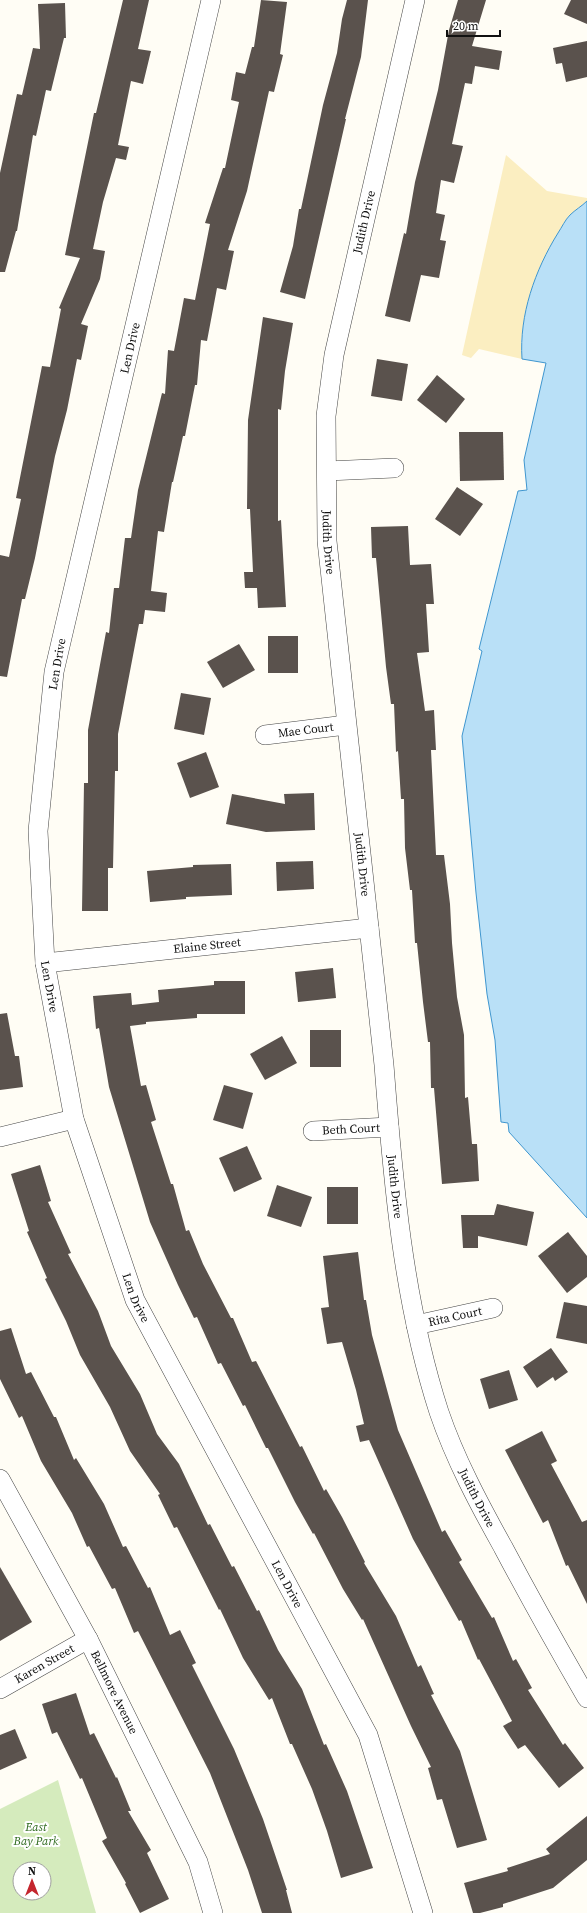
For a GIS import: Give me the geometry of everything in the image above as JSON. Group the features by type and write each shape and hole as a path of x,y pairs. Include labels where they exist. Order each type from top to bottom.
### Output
{"street":[{"name":"Len Drive","path":"211,0 54,672 38,831 45,963 74,1118 135,1300 368,1735 423,1913"},
{"name":"Judith Drive","path":"415,0 334,355 326,416 327,541 389,1127 405,1266 416,1325 429,1379 440,1415 474,1494 548,1632 587,1698"},
{"path":"327,470 394,468"},
{"name":"Mae Court","path":"265,735 346,725"},
{"name":"Elaine Street","path":"45,963 368,928"},
{"path":"0,1137 74,1118"},
{"name":"Beth Court","path":"312,1131 389,1127"},
{"name":"Rita Court","path":"416,1325 493,1308"},
{"name":"Bellmore Avenue","path":"0,1480 88,1639 198,1862 213,1913"},
{"name":"Karen Street","path":"0,1688 88,1639"}],"green space":[{"name":"East Bay Park","path":"58,1780 96,1913 0,1913 0,1809"}],"sand":[{"path":"506,155 547,191 587,198 587,201 569,216 532,289 523,324 521,341 522,359 479,349 471,358 462,355"}],"water":[{"path":"587,201 587,1218 509,1132 508,1123 501,1122 495,1040 487,994 476,893 462,736 482,651 479,649 518,491 527,490 524,460 546,363 522,359 523,326 526,310 530,293 542,262 550,247 568,217"}],"building":[{"path":"123,0 149,0 138,49 151,51 143,84 131,81 118,145 129,147 126,160 116,158 103,202 93,249 105,251 100,279 81,324 88,326 81,360 77,359 67,410 55,456 35,558 25,599 22,599 7,677 0,676 0,555 9,557 21,499 16,498 42,366 50,367 61,309 59,308 80,258 65,255 94,113 96,113"},
{"path":"261,0 287,2 280,54 283,55 274,92 269,91 247,191 228,250 234,251 226,290 217,288 207,341 201,340 197,385 195,385 185,436 183,436 172,482 164,532 158,531 151,591 167,593 165,612 145,610 143,624 139,624 118,734 118,771 115,771 113,868 108,868 108,911 82,911 84,783 88,783 88,730 106,632 109,633 114,588 119,588 125,538 131,538 138,490 162,393 165,394 168,350 174,351 184,298 195,300 210,224 205,223 223,168 225,168 239,102 231,100 236,72 245,74 252,47 254,47"},
{"path":"347,0 368,0 361,57 345,119 305,299 280,292 293,246 299,209 301,209 323,105 337,53 342,19"},
{"path":"458,0 486,0 472,46 502,51 499,70 475,66 472,84 465,83 452,144 463,146 454,183 441,180 436,213 445,215 440,240 446,241 439,278 421,275 410,322 385,316 404,233 406,234 415,182 438,90 449,30"},
{"path":"571,0 587,0 587,24 564,14"},
{"path":"65,3 66,38 64,38 51,91 46,90 36,136 33,135 17,231 5,272 0,272 0,173 17,94 22,95 33,48 40,49 38,4"},
{"path":"587,41 587,77 566,82 562,63 556,64 553,48"},
{"path":"263,317 293,323 285,371 281,410 278,409 278,521 281,520 286,607 258,608 257,588 245,588 244,572 253,572 250,509 247,509 248,420"},
{"path":"377,359 408,364 402,401 371,396"},
{"path":"437,375 465,399 446,423 417,400"},
{"path":"459,432 503,432 504,480 460,481"},
{"path":"457,487 483,504 460,536 435,519"},
{"path":"408,526 410,565 431,564 434,604 426,604 429,652 417,653 425,711 434,710 436,750 431,750 436,855 444,855 450,904 457,997 464,1035 465,1098 468,1097 472,1144 477,1144 479,1181 442,1184 434,1088 431,1088 430,1042 428,1042 417,943 415,943 412,890 410,890 405,848 404,799 401,799 398,751 396,752 394,704 391,704 386,667 376,558 372,558 371,527"},
{"path":"268,636 298,636 298,673 268,673"},
{"path":"239,644 255,670 223,688 207,662"},
{"path":"181,693 211,698 204,735 174,729"},
{"path":"206,752 219,787 190,798 177,763"},
{"path":"314,793 315,830 266,832 226,824 232,794 285,804 284,794"},
{"path":"313,861 314,889 277,891 276,862"},
{"path":"231,864 232,895 186,897 186,899 150,902 147,871 193,867 193,865"},
{"path":"333,968 336,998 298,1002 295,972"},
{"path":"214,981 245,981 245,1014 197,1014 197,1018 146,1022 146,1024 130,1026 141,1086 146,1085 156,1120 151,1122 171,1184 173,1184 186,1231 189,1230 203,1264 231,1318 233,1318 252,1362 256,1361 300,1447 302,1446 324,1491 326,1489 342,1517 365,1562 364,1563 396,1616 418,1667 421,1665 434,1694 431,1695 460,1751 487,1840 457,1848 442,1799 437,1800 428,1768 431,1767 363,1619 362,1620 343,1589 314,1533 313,1534 295,1502 245,1405 243,1406 221,1363 218,1364 197,1317 194,1318 178,1285 150,1222 109,1087 99,1028 96,1029 93,996 131,993 132,1005 159,1002 158,990 214,985"},
{"path":"7,1013 15,1056 19,1056 23,1087 0,1090 0,1014"},
{"path":"310,1030 341,1030 341,1067 310,1067"},
{"path":"282,1036 297,1063 265,1080 250,1054"},
{"path":"224,1085 253,1093 243,1129 213,1120"},
{"path":"247,1146 262,1179 234,1192 219,1158"},
{"path":"40,1165 51,1201 48,1202 71,1253 68,1254 98,1311 111,1346 140,1394 157,1434 179,1464 208,1525 210,1524 257,1611 259,1610 278,1650 302,1689 324,1745 326,1744 347,1791 373,1868 341,1878 327,1831 312,1789 292,1744 290,1744 272,1698 269,1700 243,1658 220,1609 219,1610 177,1527 174,1528 158,1495 160,1494 130,1451 110,1407 80,1355 66,1321 45,1279 47,1278 27,1232 29,1231 11,1174"},
{"path":"277,1185 312,1197 301,1227 267,1216"},
{"path":"327,1187 358,1187 358,1224 327,1224"},
{"path":"497,1204 534,1212 527,1246 478,1236 478,1248 463,1248 461,1215 494,1215"},
{"path":"568,1232 587,1256 587,1277 567,1293 538,1256"},
{"path":"358,1252 364,1300 366,1300 372,1335 398,1430 442,1532 445,1530 462,1560 459,1562 492,1618 494,1617 513,1661 516,1659 532,1688 528,1690 563,1745 565,1743 584,1768 559,1788 525,1745 518,1749 503,1726 512,1721 479,1659 478,1660 461,1620 459,1621 413,1539 369,1440 360,1442 356,1426 364,1424 356,1390 342,1342 327,1344 321,1308 329,1307 323,1256"},
{"path":"564,1302 587,1306 587,1344 556,1338"},
{"path":"11,1328 26,1374 31,1372 54,1417 56,1417 74,1460 76,1458 104,1504 123,1547 126,1546 148,1588 150,1587 170,1635 180,1630 196,1663 192,1665 234,1749 263,1819 287,1890 292,1913 262,1913 248,1870 210,1773 138,1631 134,1633 115,1588 112,1589 89,1546 87,1547 72,1513 41,1461 22,1416 19,1418 0,1379 0,1331"},
{"path":"551,1348 568,1372 555,1381 553,1377 537,1388 523,1367"},
{"path":"509,1370 518,1400 489,1409 480,1379"},
{"path":"542,1431 557,1461 551,1464 582,1522 587,1520 587,1604 568,1565 566,1566 548,1520 543,1523 505,1450"},
{"path":"0,1567 32,1622 0,1641"},
{"path":"76,1693 90,1735 94,1733 116,1778 117,1777 131,1811 128,1811 151,1850 147,1853 169,1899 140,1913 125,1884 126,1883 102,1841 107,1838 82,1778 80,1779 57,1732 52,1734 42,1704"},
{"path":"15,1729 27,1758 0,1770 0,1735"},
{"path":"587,1816 587,1860 553,1888 503,1904 503,1907 480,1913 473,1913 464,1883 508,1871 507,1868 550,1854 546,1849"}]}
